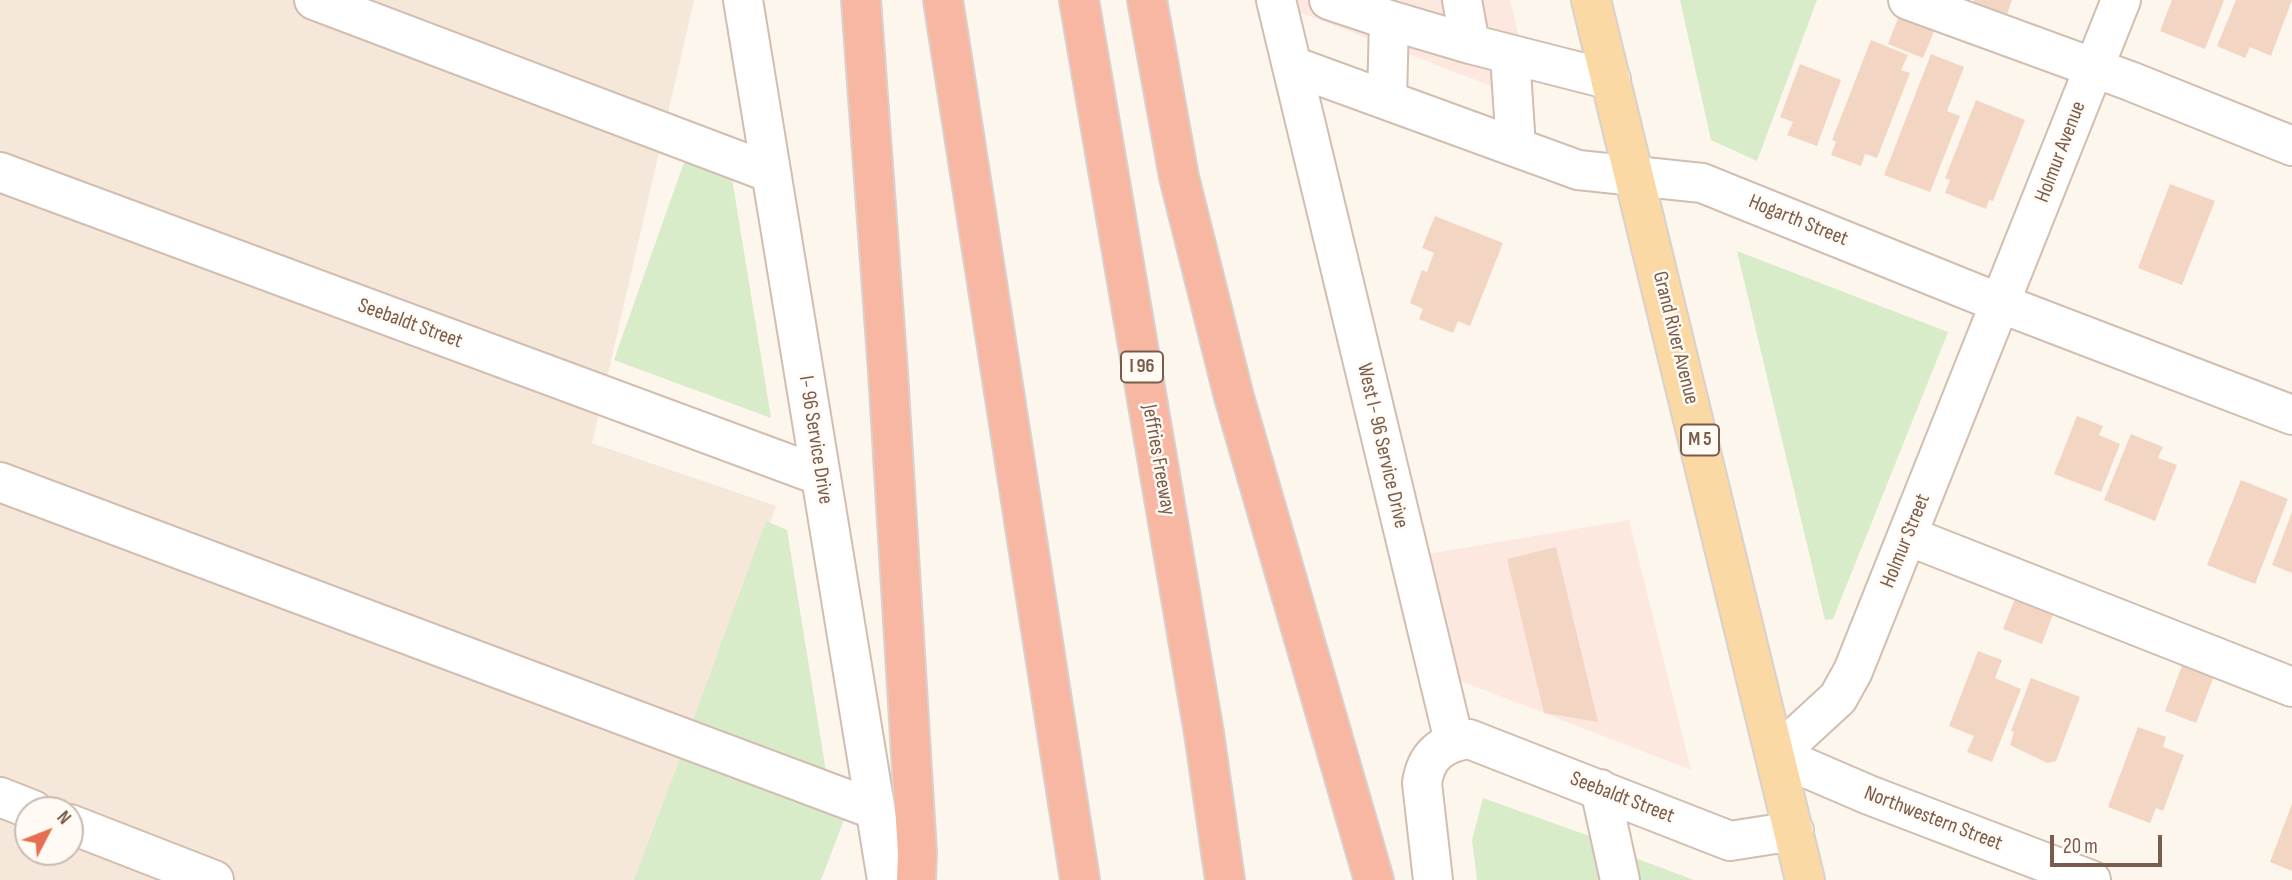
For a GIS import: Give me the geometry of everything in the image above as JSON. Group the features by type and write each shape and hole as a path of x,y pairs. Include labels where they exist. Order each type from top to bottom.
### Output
{"highway":[{"path":"861,0 888,372 917,853 916,880"},
{"path":"943,0 1080,880"},
{"name":"Jeffries Freeway","path":"1079,0 1204,733 1225,880"},
{"path":"1147,0 1179,177 1234,397 1374,880"}],"main road":[{"name":"Grand River Avenue","path":"1591,0 1636,175 1805,880"}],"street":[{"path":"314,0 771,173"},
{"name":"I- 96 Service Drive","path":"743,0 887,880"},
{"name":"West I- 96 Service Drive","path":"1276,0 1374,418 1454,741"},
{"path":"1329,0 1510,56 1611,80"},
{"path":"1462,0 1471,44"},
{"path":"1908,0 2292,146"},
{"name":"Holmur Avenue","path":"2002,304 2121,0"},
{"path":"1387,100 1389,20"},
{"path":"1510,56 1516,147"},
{"name":"Hogarth Street","path":"1293,66 1578,170 1702,183 2002,304 2292,415"},
{"name":"Seebaldt Street","path":"0,172 821,476"},
{"name":"Holmur Street","path":"1776,755 1838,698 1853,671 2002,304"},
{"path":"0,482 876,824 861,880"},
{"path":"1908,536 2292,687"},
{"name":"Seebaldt Street","path":"1454,741 1469,739 1730,841 1794,831"},
{"path":"1433,880 1422,783 1430,758 1454,741"},
{"name":"Northwestern Street","path":"1776,755 1869,795 2091,880"},
{"path":"1600,789 1620,880"},
{"path":"84,829 214,880"}],"shaded area":[{"path":"0,0 694,0 592,443 776,506 636,880 0,880"},
{"path":"1296,0 1510,0 1535,103 1299,12"},
{"path":"1629,520 1691,770 1448,676 1428,554"}],"green space":[{"path":"1680,0 1817,0 1757,161 1711,140"},
{"path":"688,151 730,166 771,418 614,360"},
{"path":"1737,251 1948,332 1833,619 1825,620"},
{"path":"766,521 787,530 827,778 691,726"},
{"path":"681,756 844,820 821,880 634,880"},
{"path":"1483,798 1595,838 1604,880 1477,880 1472,840"},
{"path":"1630,856 1694,880 1635,880"}],"building":[{"path":"1974,0 2012,0 2005,20 1971,9"},
{"path":"2172,0 2224,0 2205,49 2160,31"},
{"path":"2236,0 2292,0 2271,56 2250,47 2245,58 2217,46"},
{"path":"1900,13 1936,27 1923,58 1888,44"},
{"path":"1871,40 1908,55 1901,70 1910,73 1877,158 1865,154 1861,166 1831,155 1836,142 1832,140"},
{"path":"1931,54 1964,67 1947,111 1960,116 1930,192 1884,175"},
{"path":"1800,64 1841,80 1817,146 1787,135 1793,122 1780,117"},
{"path":"1976,100 2025,120 1993,201 1989,200 1986,209 1945,193 1950,180 1945,178"},
{"path":"2170,184 2215,201 2182,285 2138,268"},
{"path":"1435,216 1503,243 1470,326 1458,321 1453,333 1419,319 1423,309 1410,303 1422,270 1427,272 1434,253 1422,248"},
{"path":"2077,416 2103,426 2099,435 2120,444 2101,492 2054,474"},
{"path":"2131,434 2163,447 2158,458 2177,465 2155,521 2104,500"},
{"path":"2241,480 2288,499 2255,584 2207,565"},
{"path":"2292,512 2292,573 2272,565"},
{"path":"1556,547 1598,722 1544,713 1507,559"},
{"path":"2018,591 2056,606 2042,644 2003,629"},
{"path":"1978,651 2002,660 1995,678 2021,689 1992,762 1967,752 1974,736 1949,726"},
{"path":"2183,663 2214,676 2196,723 2165,711"},
{"path":"2031,678 2080,697 2056,761 2047,763 2010,745 2014,732 2011,731"},
{"path":"2138,727 2166,737 2163,747 2184,755 2163,811 2156,808 2150,823 2108,807"},
{"path":"2292,804 2292,871 2270,862"}]}
